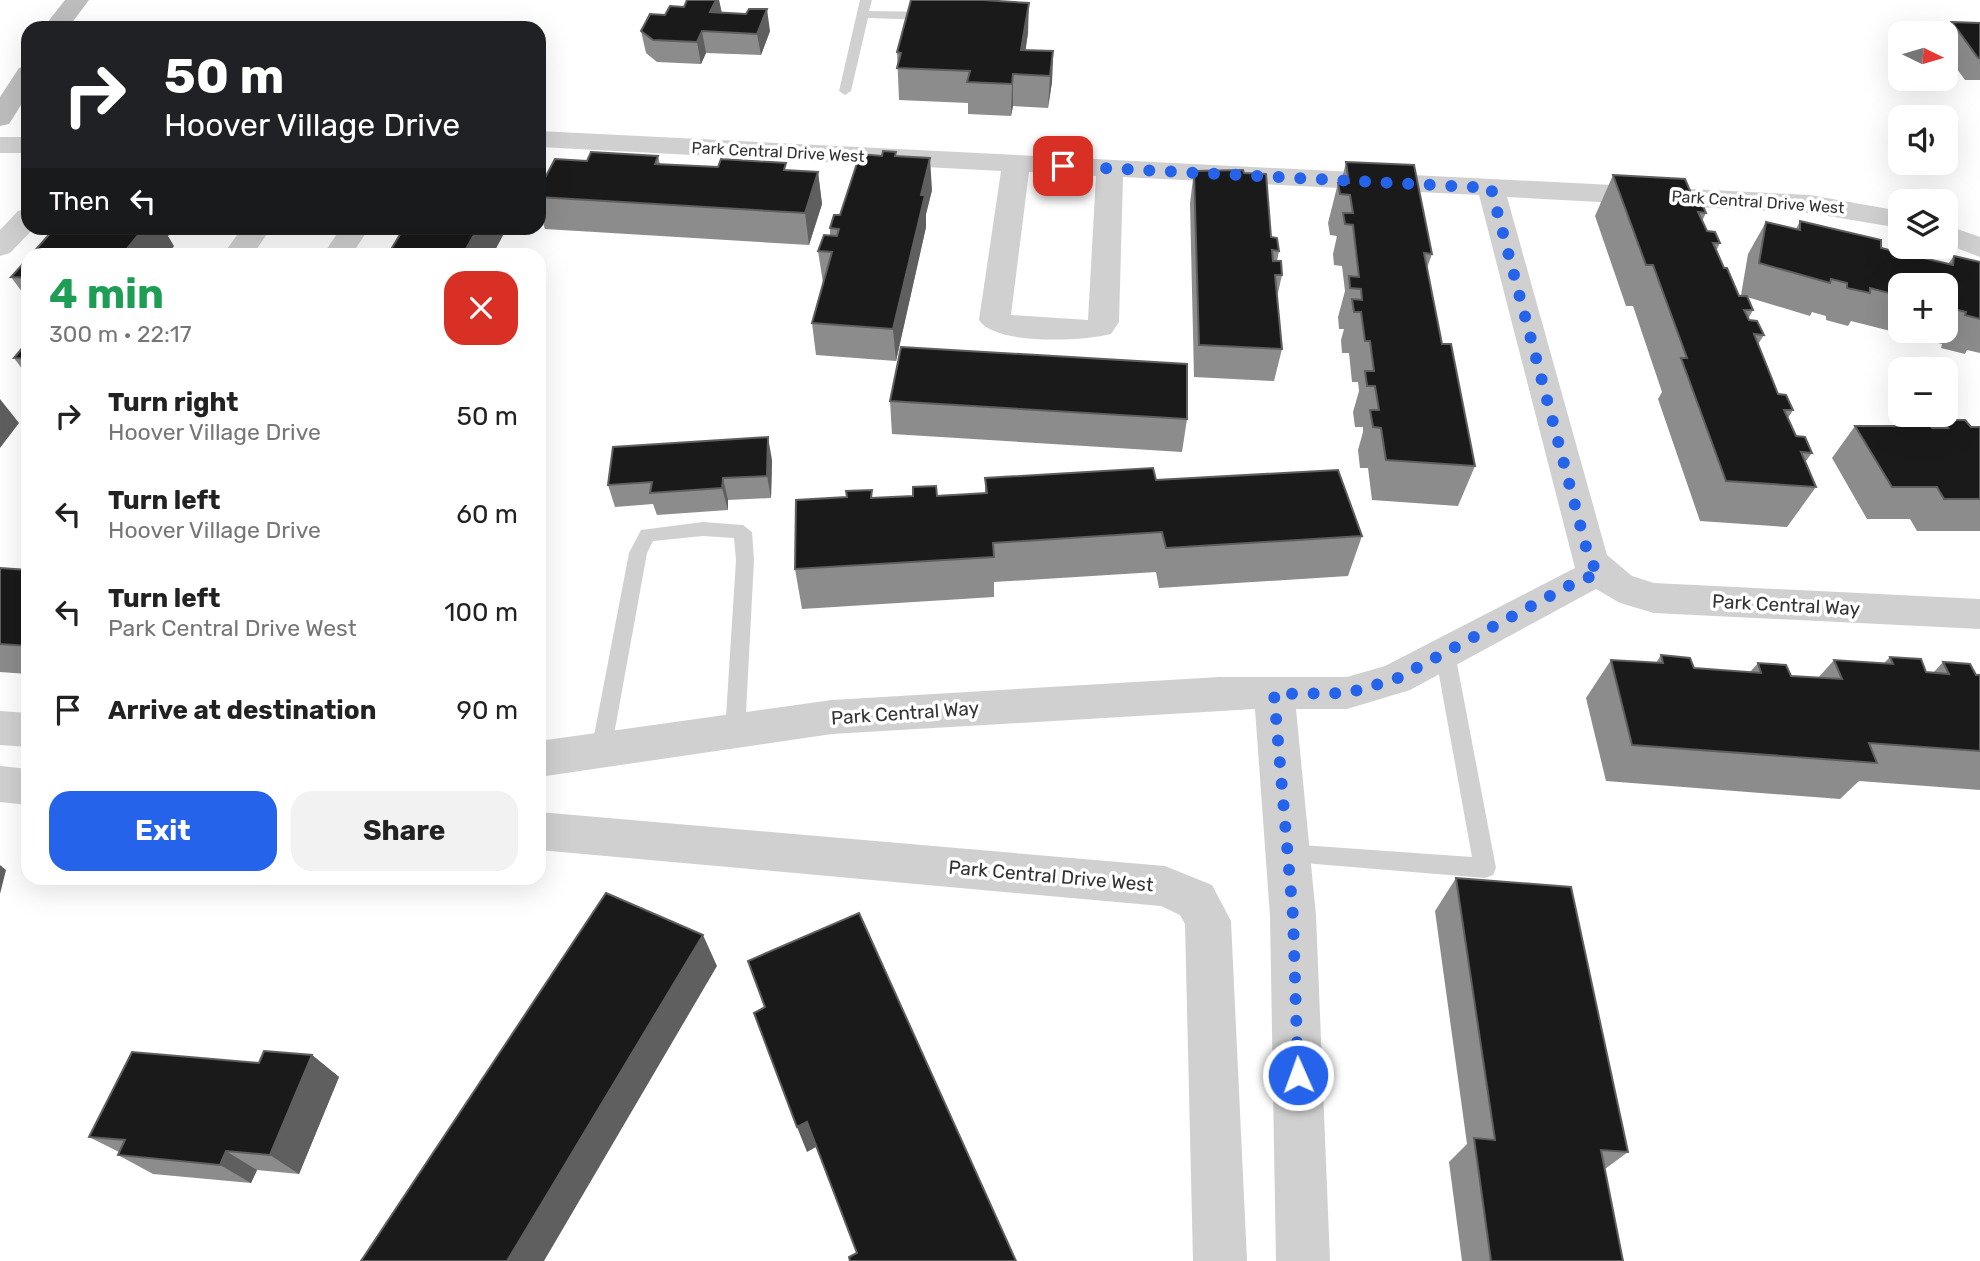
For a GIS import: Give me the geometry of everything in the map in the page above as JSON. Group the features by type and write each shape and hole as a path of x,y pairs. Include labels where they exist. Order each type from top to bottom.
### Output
{"street":[{"path":"60,21 77,0"},
{"path":"0,118 21,84"},
{"name":"Park Central Drive West","path":"546,139 1810,204 1888,217"},
{"path":"0,145 21,145"},
{"path":"1016,164 995,320 1008,326 1088,330 1100,327 1103,322 1110,168"},
{"path":"1491,188 1590,562 1600,573"},
{"path":"0,247 21,224"},
{"path":"1958,239 1980,248"},
{"name":"Park Central Way","path":"546,758 832,717 1220,693 1348,693 1396,679 1576,582 1600,573 1621,589 1654,598 1980,614"},
{"path":"1274,694 1293,916 1303,1261"},
{"path":"0,728 21,730"},
{"path":"0,784 21,786"},
{"name":"Park Central Drive West","path":"546,832 1164,886 1196,900 1208,921 1220,1261"}],"lane":[{"path":"845,91 866,0"},
{"path":"862,14 943,17"},
{"path":"601,751 638,553 647,535 703,529 743,532 745,561 735,732"},
{"path":"1287,854 1485,867 1445,653"}],"building":[{"path":"687,0 716,0 710,12 746,14 749,9 767,9 757,34 702,31 697,42 653,40 641,31 650,14 665,15 670,6 684,7"},
{"path":"911,0 1029,3 1021,50 1053,51 1050,76 1013,74 1012,84 967,82 970,71 897,68 901,53 897,52"},
{"path":"1958,22 1980,23 1978,58 1958,30"},
{"path":"883,151 896,152 895,156 930,158 921,195 925,195 893,329 812,323 832,252 818,251 824,235 837,236 839,229 830,228 834,215 840,215 860,154 882,156"},
{"path":"591,152 658,156 655,164 718,167 721,159 786,163 784,170 818,172 805,213 546,197 546,176 555,159 587,161"},
{"path":"1346,162 1414,165 1432,254 1424,253 1442,344 1451,344 1475,466 1386,460 1381,428 1373,427 1370,410 1379,410 1375,386 1367,386 1365,371 1374,371 1370,341 1365,341 1361,312 1354,312 1352,299 1362,300 1361,289 1350,288 1349,276 1359,277 1353,225 1345,224 1343,213 1353,213 1350,195 1340,194 1338,183 1349,183"},
{"path":"1243,170 1244,173 1266,174 1271,237 1277,238 1279,251 1272,250 1273,261 1281,261 1282,275 1275,275 1282,349 1199,345 1194,171"},
{"path":"1613,175 1685,179 1694,200 1701,201 1706,213 1698,212 1707,231 1715,232 1720,243 1713,243 1724,268 1727,268 1739,296 1747,296 1753,310 1744,310 1749,320 1757,321 1764,335 1754,334 1778,394 1786,395 1793,410 1784,410 1796,436 1805,437 1812,453 1801,452 1816,487 1726,481 1681,358 1687,358 1653,265 1646,265"},
{"path":"1800,221 1881,240 1881,248 1888,250 1888,259 1928,259 1953,265 1954,259 1958,257 1980,262 1980,319 1958,310 1958,273 1888,273 1888,293 1870,288 1870,293 1847,288 1847,283 1831,279 1830,283 1759,263 1766,222 1800,230"},
{"path":"49,235 138,235 128,248 37,248"},
{"path":"400,235 474,235 467,248 392,248"},
{"path":"21,266 21,278 11,277"},
{"path":"901,347 1187,364 1187,419 890,401"},
{"path":"21,350 21,358 14,358"},
{"path":"1958,420 1965,420 1971,427 1980,427 1980,499 1944,499 1937,487 1892,487 1855,426 1948,428 1958,427"},
{"path":"768,437 767,476 723,478 722,488 650,493 652,482 608,485 613,447"},
{"path":"1153,468 1156,480 1338,470 1362,536 1166,548 1162,532 993,543 994,557 795,569 796,500 847,497 846,491 872,490 871,498 913,496 913,487 936,486 937,496 987,493 985,478"},
{"path":"0,568 21,570 21,646 0,644"},
{"path":"1661,655 1690,658 1694,668 1761,673 1758,663 1786,665 1791,676 1842,679 1834,660 1893,664 1890,657 1921,659 1926,672 1949,674 1943,662 1970,664 1976,675 1980,675 1980,751 1869,743 1877,763 1632,745 1611,660 1663,663"},
{"path":"1456,878 1571,887 1628,1152 1601,1150 1623,1261 1491,1261 1474,1138 1495,1140"},
{"path":"606,893 703,935 507,1261 361,1261"},
{"path":"859,913 1016,1261 850,1261 849,1257 857,1253 807,1122 797,1127 754,1013 765,1007 748,961"},
{"path":"264,1051 312,1055 270,1155 226,1151 220,1165 118,1155 125,1140 89,1137 132,1052 259,1063"}],"route":[{"path":"1063,166 1491,188 1590,562 1600,573 1576,582 1396,679 1348,693 1274,694 1293,916 1298,1075"}]}
